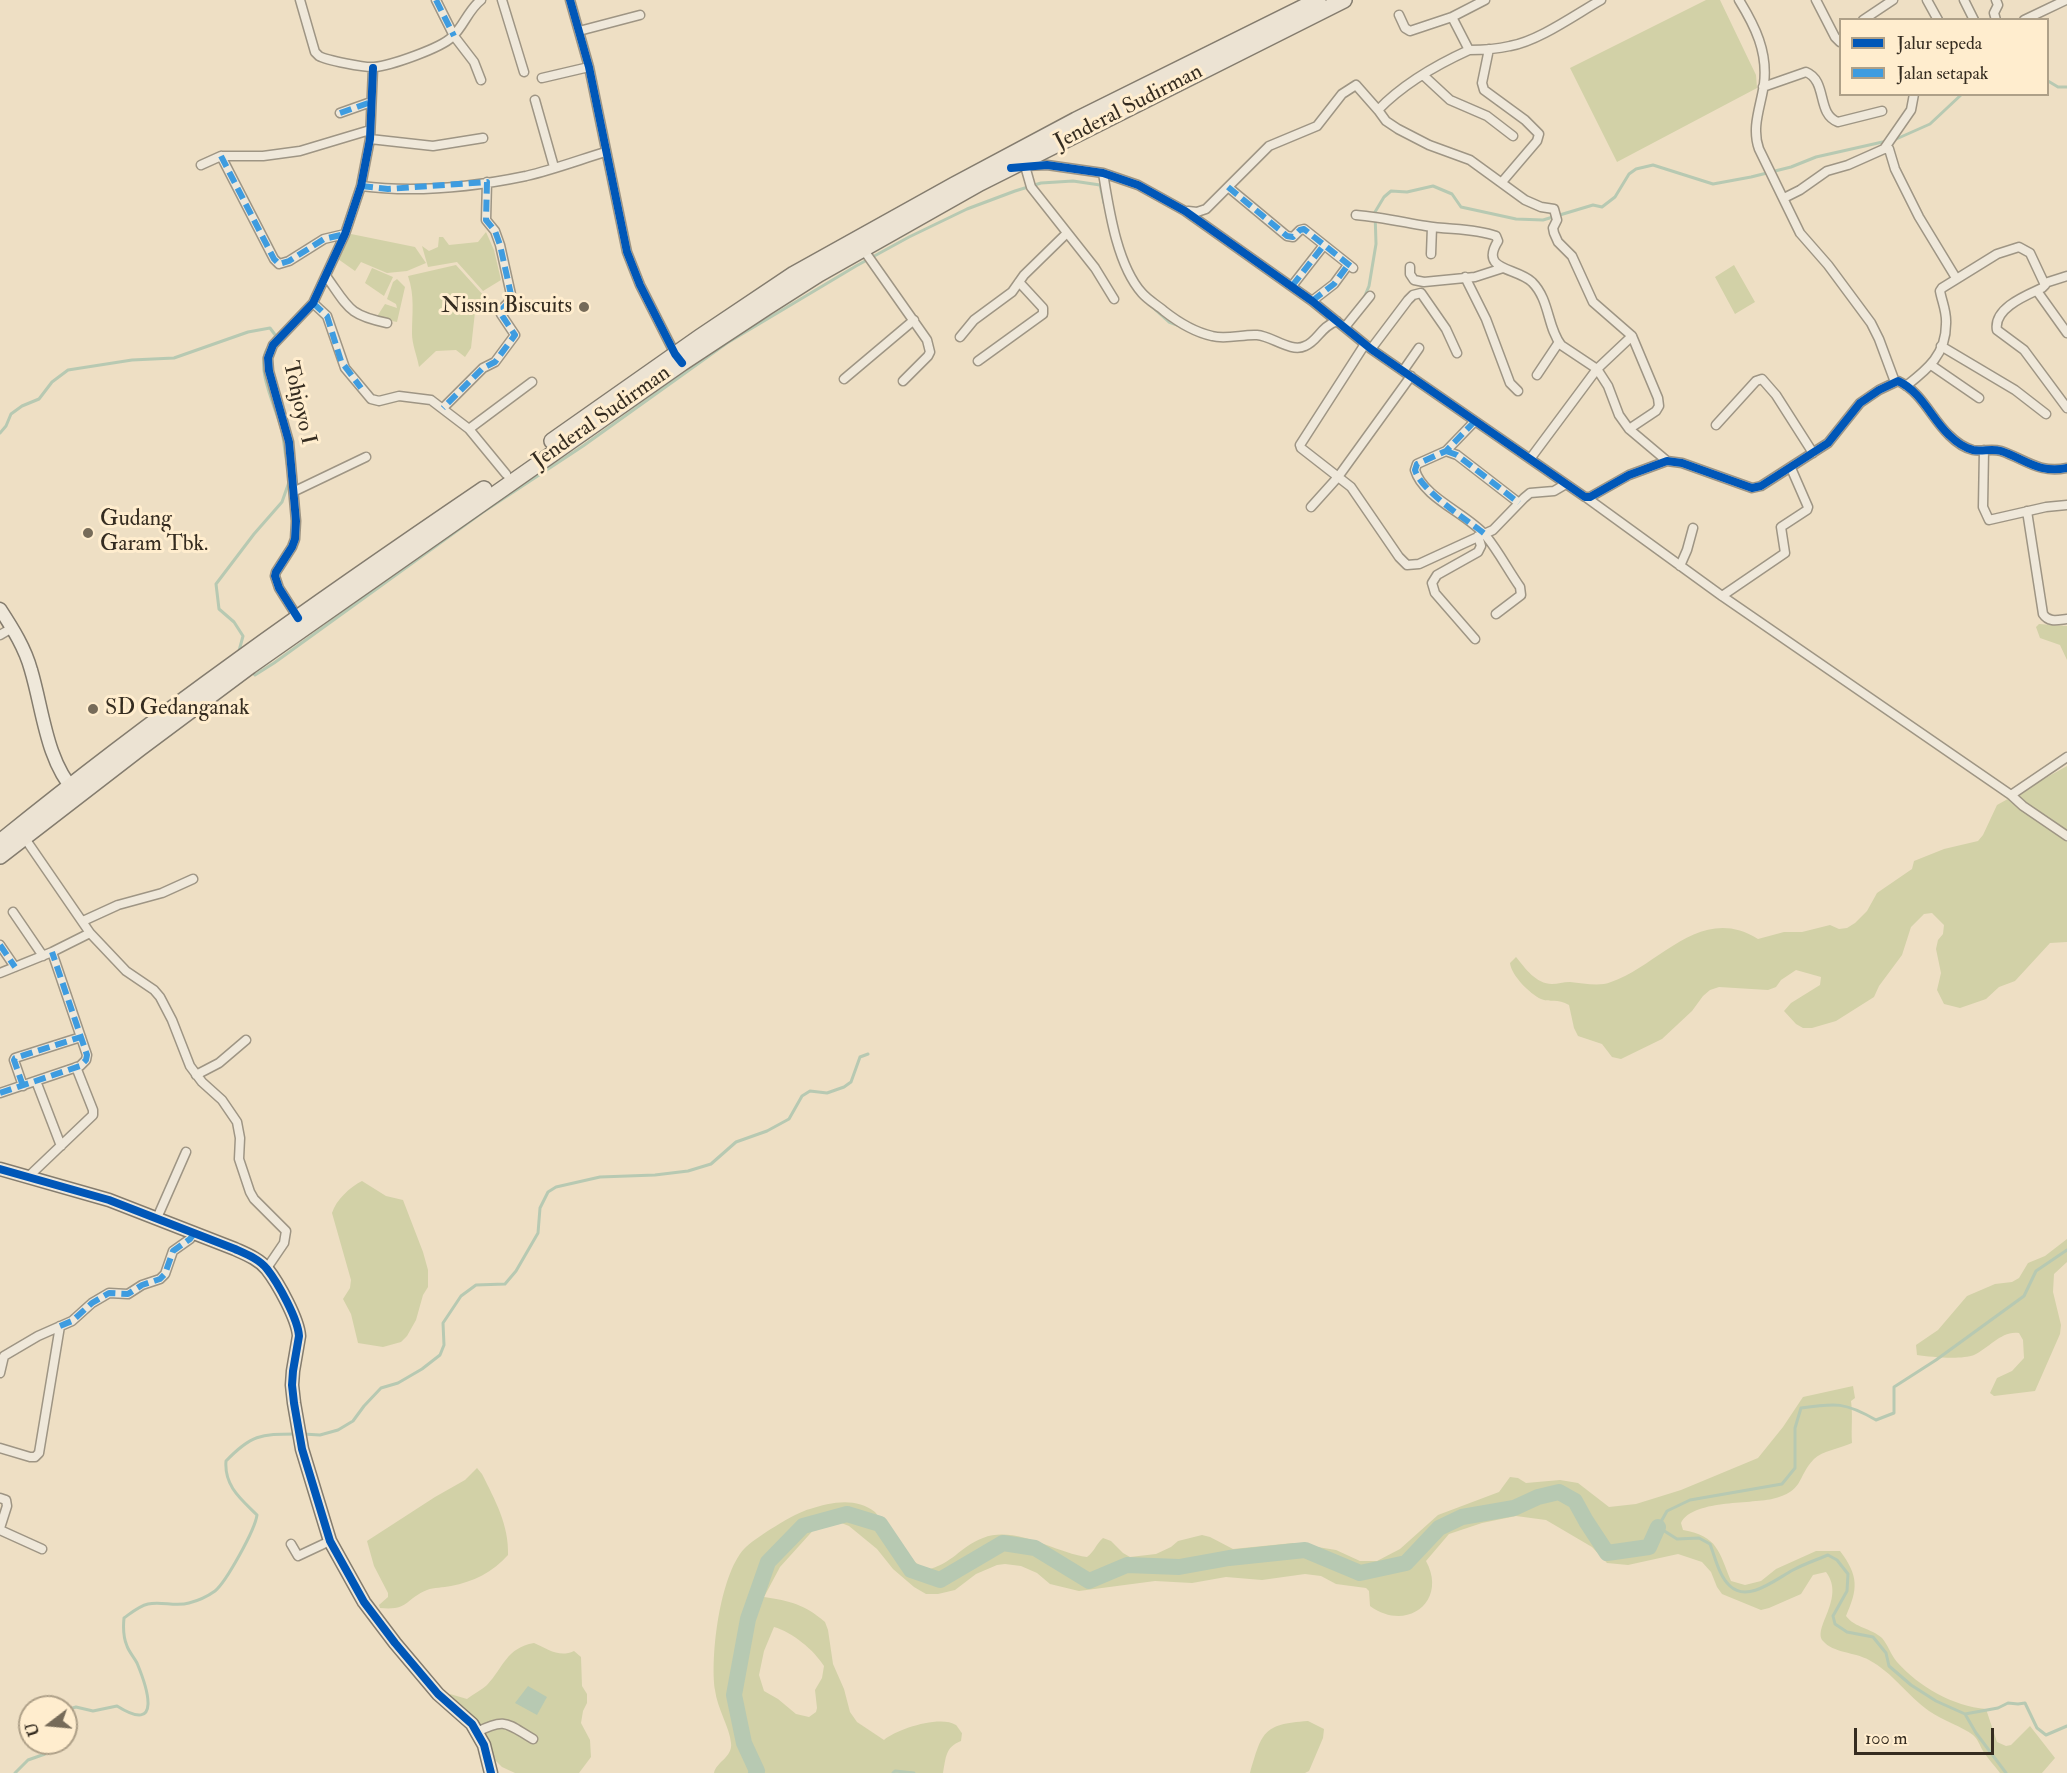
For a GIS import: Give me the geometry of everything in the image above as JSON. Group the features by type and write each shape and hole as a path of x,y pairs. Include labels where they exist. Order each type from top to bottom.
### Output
{"highway":[{"name":"Jenderal Sudirman","path":"0,842 250,666 285,634 678,359 794,274 1077,120 1318,0"},
{"name":"Jenderal Sudirman","path":"285,634 298,618 442,524 506,474 678,359 863,249 980,183 1018,167 1344,0"},
{"name":"Jenderal Sudirman","path":"0,856 74,790"}],"street":[{"path":"300,0 317,55 373,68 433,49 454,36 481,0"},
{"path":"436,0 454,36 474,62 482,80"},
{"path":"502,0 524,72"},
{"path":"570,0 589,67 620,223 631,264 678,359"},
{"path":"1399,15 1408,31 1452,17 1485,0"},
{"path":"1378,110 1399,92 1445,61 1469,50 1511,46 1527,41 1601,0"},
{"path":"1738,0 1752,23 1763,49 1765,61 1756,141 1800,233 1828,265 1870,323 1879,339 1895,382 1906,386 1919,397 1948,434 1970,449 2001,451 2035,467 2067,468"},
{"path":"1815,0 1839,41"},
{"path":"1875,0 1880,9"},
{"path":"1866,18 1893,0"},
{"path":"1927,0 1937,18"},
{"path":"1964,0 1973,18"},
{"path":"1995,18 1994,13 1998,6 1996,0"},
{"path":"2028,18 2066,0"},
{"path":"579,32 640,15"},
{"path":"1452,17 1469,50"},
{"path":"1489,49 1482,82 1484,90 1525,120 1539,134 1537,141 1502,182"},
{"path":"542,78 589,67"},
{"name":"Tohjoyo I","path":"298,618 276,582 275,576 295,540 295,491 287,431 269,370 268,358 273,345 313,303 345,234 361,186 370,134 373,68"},
{"path":"1763,87 1806,72 1812,74 1821,88 1828,115 1833,121 1838,122 1882,111"},
{"path":"1423,75 1450,100 1487,117 1513,136"},
{"path":"1185,211 1197,212 1206,209 1269,146 1317,126 1342,94 1356,85 1389,124 1429,146 1470,160 1525,200 1541,207 1554,209 1557,217 1553,228 1558,242 1572,256 1593,302 1632,336 1658,398 1659,406 1656,411 1629,429"},
{"path":"1884,149 1911,110 1914,96"},
{"path":"535,100 554,167"},
{"path":"340,113 371,102"},
{"path":"201,165 221,156 263,156 300,151 370,134 433,146 483,138"},
{"path":"1784,198 1827,171 1884,149 1891,150 1895,169 1915,210 1956,278"},
{"path":"361,186 388,189 487,182 525,176 605,152"},
{"path":"221,156 274,260 279,264 289,261 321,241 345,234"},
{"path":"1018,167 1047,165 1103,173 1138,185 1185,211 1292,286 1368,347 1587,498 1722,596 2067,836"},
{"path":"1018,167 1095,268 1114,299"},
{"path":"1103,173 1113,229 1130,274 1143,294 1173,318 1189,328 1214,337 1265,335 1299,348 1306,346 1324,327 1337,321"},
{"path":"443,408 483,368 495,362 514,338 514,332 503,318 501,311 512,299 500,245 495,231 486,220 487,182"},
{"path":"1228,187 1289,238 1304,229 1350,266 1334,284 1312,301"},
{"path":"1356,214 1478,231 1496,236 1498,241 1492,249 1491,256 1495,262 1503,268 1522,275 1534,284 1546,304 1559,342 1598,369 1608,386 1619,415 1629,429 1667,461"},
{"path":"1431,254 1432,226"},
{"path":"960,336 974,320 1012,292 1067,233"},
{"path":"1292,286 1324,245"},
{"path":"1906,386 1931,365 1941,346 1946,324 1940,291 1946,284 1997,254 2019,247 2030,252 2044,283 2043,288 2008,307 1998,321 1997,330 2024,350 2067,408"},
{"path":"863,249 927,340 930,352 923,363 903,381"},
{"path":"1410,267 1412,277 1418,281 1475,277 1503,268"},
{"path":"326,276 351,311 366,318 387,323"},
{"path":"2044,283 2067,276"},
{"path":"1465,277 1486,319 1510,383 1518,391"},
{"path":"978,361 1043,314 1043,308 1019,282"},
{"path":"2037,291 2067,333"},
{"path":"1457,353 1446,329 1421,293 1413,295 1368,347 1300,443 1301,448 1352,487 1407,565 1419,564 1481,535 1498,525 1530,494 1554,491 1566,484"},
{"path":"1345,327 1370,296"},
{"path":"313,303 327,316 345,368 371,399 379,401 399,396 432,400 469,429 506,474"},
{"path":"844,379 914,320"},
{"path":"1530,459 1598,369 1632,336"},
{"path":"1537,375 1559,342"},
{"path":"1941,346 2015,390 2046,414"},
{"path":"1311,507 1338,477 1407,373 1419,348"},
{"path":"1931,365 1979,398"},
{"path":"1716,425 1754,383 1762,379 1776,395 1813,453"},
{"path":"469,429 532,382"},
{"path":"1587,498 1629,474 1667,461 1682,463 1752,488 1761,486 1833,438 1860,403 1895,382"},
{"path":"1475,421 1446,451 1415,467 1416,474 1428,490 1481,535 1504,561 1522,591 1519,597 1496,614"},
{"path":"1984,450 1982,486 1985,516 1989,520 2026,511 2067,505"},
{"path":"1446,451 1457,455 1519,503"},
{"path":"295,491 366,457"},
{"path":"1722,596 1785,552 1781,527 1807,510 1808,507 1791,468"},
{"path":"2026,511 2043,614 2051,620 2067,619"},
{"path":"1680,566 1690,543 1693,528"},
{"path":"1475,639 1436,593 1432,584 1437,575 1478,552 1481,546 1481,535"},
{"path":"0,609 19,639 31,669 51,746 74,790"},
{"path":"0,635 12,628"},
{"path":"2011,795 2067,757"},
{"path":"24,837 90,933 126,971 154,990 160,997 196,1075 233,1114 238,1129 241,1168 250,1192 254,1200 286,1231 284,1243 267,1268"},
{"path":"83,921 118,905 162,893 193,879"},
{"path":"13,912 43,956"},
{"path":"0,973 52,952 90,933"},
{"path":"0,945 15,967"},
{"path":"0,1093 84,1064 86,1060 87,1055 52,952"},
{"path":"23,1086 15,1058 81,1037"},
{"path":"196,1075 219,1063 246,1040"},
{"path":"28,1177 93,1113 76,1067"},
{"path":"36,1081 61,1146"},
{"path":"157,1218 186,1152"},
{"path":"0,1169 109,1200 249,1255 267,1268 299,1329 292,1385 296,1413 305,1460 330,1541 364,1602 395,1643 438,1694 472,1724 484,1744 490,1767"},
{"path":"0,1372 4,1356 38,1336 72,1321 92,1303 109,1293 128,1294 142,1285 160,1279 165,1274 173,1251 190,1239 195,1232"},
{"path":"0,1448 30,1458 39,1454 60,1326"},
{"path":"0,1498 6,1500 8,1506 0,1529 42,1549"},
{"path":"291,1544 298,1556 330,1541"},
{"path":"477,1732 496,1723 504,1722 533,1739"}],"shaded area":[{"path":"1706,0 1720,0 1756,75 1757,88 1617,162 1570,68"},
{"path":"486,232 494,250 501,280 483,291 457,262 428,267 422,246 429,251 438,247 439,237 443,237 449,245 478,242"},
{"path":"351,234 415,247 426,263 407,271 387,273 361,262 355,271 338,259"},
{"path":"456,265 484,296 475,312 471,348 465,357 456,350 436,351 419,367 412,338 412,298 408,276"},
{"path":"1734,265 1755,302 1735,314 1715,277"},
{"path":"372,268 393,277 384,296 365,283"},
{"path":"397,279 405,287 397,322 376,318 385,304 397,308 396,304 387,299 393,282"},
{"path":"2039,624 2067,626 2067,660 2060,645 2040,638 2036,627"},
{"path":"2067,766 2067,942 2050,943 2015,981 1999,987 1986,999 1960,1008 1944,1004 1937,990 1941,973 1936,949 1938,940 1943,934 1944,925 1932,913 1924,914 1911,927 1902,955 1879,986 1874,997 1836,1021 1812,1028 1803,1028 1784,1011 1791,1003 1820,985 1821,977 1796,970 1781,980 1776,987 1768,990 1719,987 1710,990 1692,1011 1662,1039 1621,1059 1612,1057 1602,1044 1578,1036 1569,1005 1537,997 1522,984 1511,968 1510,963 1516,957 1531,975 1546,983 1601,984 1629,974 1699,932 1718,928 1737,930 1758,939 1784,932 1802,932 1830,925 1839,929 1847,928 1867,911 1877,893 1912,869 1914,861 1944,849 1978,841 1997,805"},
{"path":"362,1181 386,1196 403,1200 428,1270 428,1287 423,1295 416,1320 407,1336 401,1342 383,1347 358,1343 351,1314 343,1299 350,1288 351,1280 332,1213 344,1194"},
{"path":"2067,1239 2067,1262 2054,1274 2053,1292 2061,1325 2060,1334 2035,1391 1994,1396 1990,1393 1997,1378 2012,1371 2024,1358 2023,1340 2019,1333 2007,1334 1968,1357 1946,1358 1917,1355 1916,1345 1938,1330 1967,1296 1995,1284 2012,1282 2019,1278 2028,1263 2045,1256"},
{"path":"1853,1386 1855,1398 1851,1401 1852,1443 1817,1456 1795,1488 1783,1496 1762,1501 1722,1504 1697,1510 1681,1523 1683,1530 1704,1536 1710,1541 1720,1554 1731,1581 1745,1585 1761,1581 1776,1569 1816,1551 1840,1551 1851,1568 1855,1583 1853,1598 1846,1616 1854,1623 1882,1638 1897,1662 1926,1687 1961,1704 1986,1709 1997,1742 2006,1746 2011,1745 2030,1726 2055,1758 2042,1773 2000,1773 1973,1735 1929,1711 1877,1665 1863,1657 1827,1645 1821,1635 1832,1592 1831,1582 1826,1572 1813,1575 1801,1594 1761,1610 1722,1594 1711,1572 1702,1562 1678,1554 1628,1565 1607,1563 1592,1547 1546,1520 1516,1516 1482,1523 1449,1534 1426,1561 1432,1589 1428,1600 1420,1609 1410,1614 1397,1616 1370,1606 1369,1591 1366,1588 1336,1584 1321,1576 1305,1574 1262,1580 1226,1577 1192,1583 1155,1581 1079,1591 1050,1584 1037,1573 1021,1566 1005,1564 976,1574 955,1590 926,1594 893,1569 877,1549 849,1526 834,1520 818,1525 780,1567 764,1597 796,1604 825,1622 833,1664 844,1689 850,1712 857,1722 884,1740 898,1732 919,1725 930,1722 949,1722 956,1725 962,1733 961,1741 949,1750 943,1773 714,1773 731,1748 728,1731 716,1697 714,1675 719,1616 729,1577 744,1549 775,1526 804,1511 826,1504 843,1502 868,1507 875,1512 915,1562 926,1570 943,1564 983,1538 996,1535 1022,1537 1087,1557 1103,1538 1111,1541 1130,1557 1156,1554 1178,1541 1202,1535 1233,1549 1293,1543 1336,1550 1360,1561 1377,1561 1400,1549 1438,1515 1499,1492 1510,1477 1518,1478 1526,1483 1560,1480 1578,1483 1609,1507 1636,1504 1681,1490 1758,1458 1803,1397","holes":["774,1627 802,1642 824,1666 822,1678 815,1690 816,1712 809,1717 796,1714 764,1691 759,1675 764,1651"]},
{"path":"477,1468 492,1493 500,1513 506,1533 508,1555 496,1566 475,1579 427,1590 396,1608 380,1608 379,1605 388,1597 388,1593 374,1566 367,1541 465,1480"},
{"path":"534,1643 563,1654 574,1651 581,1657 582,1686 587,1694 587,1703 581,1723 590,1740 591,1757 579,1773 515,1773 502,1767 495,1760 489,1744 449,1701 450,1694 467,1699 483,1689 511,1654 517,1649"},
{"path":"528,1686 547,1697 537,1715 515,1703"},
{"path":"1308,1721 1324,1729 1323,1738 1309,1771 1305,1773 1250,1773 1261,1740 1266,1733 1281,1725"}],"waterway":[{"path":"2049,82 2058,87 2067,87"},
{"path":"1894,140 1930,124 1960,96"},
{"path":"1364,298 1369,286 1376,244 1375,212 1384,197 1391,191 1407,192 1433,186 1452,194 1461,207 1516,219 1543,220 1593,205 1602,207 1615,197 1629,174 1636,169 1653,165 1713,184 1751,177 1791,167 1816,157 1887,141"},
{"path":"252,671 255,675 274,663 483,512 583,446 727,343 856,266 967,209 1041,183 1073,181 1100,185 1104,203"},
{"path":"1140,296 1169,322 1177,325"},
{"path":"0,433 11,414 22,406 39,399 52,382 68,370 132,360 174,358 248,332 270,328 276,336 274,338"},
{"path":"267,349 264,357 265,378 282,431 287,464"},
{"path":"240,653 243,636 234,622 219,609 216,584 282,502 289,482"},
{"path":"303,1434 320,1435 338,1430 353,1421 381,1388 398,1383 440,1355 444,1345 443,1323 461,1296 476,1285 505,1284 516,1271 538,1233 540,1208 548,1192 556,1187 600,1177 655,1175 688,1171 711,1164 736,1142 767,1131 789,1119 802,1096 810,1091 827,1093 844,1087 851,1082 860,1057 868,1054"},
{"path":"2006,1773 1976,1733 1965,1714 1936,1701 1911,1685 1889,1666 1886,1653 1873,1637 1847,1632 1835,1624 1833,1616 1847,1591 1848,1574 1837,1560 1828,1555 1797,1568 1762,1588 1745,1592 1737,1591 1723,1577 1710,1544 1699,1538 1677,1539 1658,1527 1667,1511 1690,1500 1782,1484 1795,1468 1795,1428 1801,1408 1840,1405 1876,1420 1894,1413 1894,1387 1936,1360 2024,1296 2036,1271 2067,1250"},
{"path":"78,1707 93,1711 117,1706 141,1715 146,1711 148,1704 145,1684 126,1643 124,1618 135,1610 153,1603 184,1604 199,1600 220,1586 251,1532 257,1515 231,1485 226,1470 226,1461 242,1446 257,1438 296,1434"},
{"path":"756,1773 744,1743 734,1695 748,1619 768,1562 803,1526 847,1514 880,1524 911,1570 940,1580 1003,1543 1035,1548 1089,1581 1127,1565 1179,1567 1229,1558 1305,1550 1360,1573 1406,1563 1439,1528 1462,1517 1514,1508 1538,1497 1559,1492 1575,1501 1607,1553 1649,1547 1658,1527"},
{"path":"1965,1714 1998,1708 2008,1703 2025,1703 2037,1728 2046,1735 2067,1726"},
{"path":"15,1773 28,1760 42,1755"},
{"path":"893,1773 895,1771 914,1773"}],"marked path":[{"path":"436,0 454,36"},
{"path":"340,113 371,102"},
{"path":"221,156 274,259 279,264 289,261 324,239 345,234"},
{"path":"361,186 388,189 487,182 486,220 495,231 500,245 512,299 502,309 501,314 515,335 495,362 483,368 443,408"},
{"path":"1228,187 1287,236 1293,237 1304,229 1353,268"},
{"path":"1292,286 1324,245"},
{"path":"1312,301 1334,284 1348,265"},
{"path":"313,303 327,316 341,361 361,388"},
{"path":"1475,421 1446,451 1417,464 1415,470 1435,496 1485,534"},
{"path":"1446,451 1457,455 1519,503"},
{"path":"0,945 15,967"},
{"path":"0,1093 80,1066 86,1060 87,1055 52,952"},
{"path":"23,1086 15,1058 81,1037"},
{"path":"60,1326 72,1321 92,1303 109,1293 128,1294 142,1285 160,1279 165,1274 173,1251 190,1239 195,1232"}],"cycle path":[{"path":"570,0 589,67 627,252 640,285 675,354 682,363"},
{"path":"298,618 279,588 275,576 292,547 296,521 289,442 269,371 268,358 273,345 313,303 345,234 361,186 370,139 373,68"},
{"path":"1011,168 1047,165 1103,173 1138,185 1185,211 1312,301 1371,349 1585,497 1590,497 1629,475 1667,461 1682,463 1752,488 1761,486 1828,443 1860,403 1898,381 1914,392 1949,435 1967,448 2001,451 2032,465 2048,469 2067,468"},
{"path":"0,1169 109,1200 235,1249 264,1265 287,1301 298,1329 292,1385 294,1403 302,1449 330,1541 364,1602 395,1643 438,1694 472,1724 484,1745 491,1773"}],"place":[{"name":"Nissin Biscuits","path":"584,307"},
{"name":"Gudang Garam Tbk.","path":"88,533"},
{"name":"SD Gedanganak","path":"93,709"}]}
